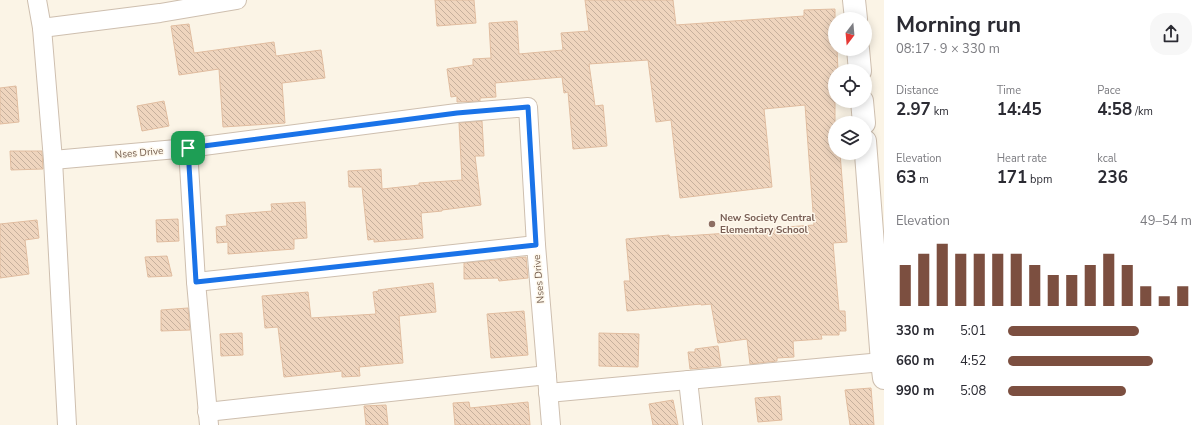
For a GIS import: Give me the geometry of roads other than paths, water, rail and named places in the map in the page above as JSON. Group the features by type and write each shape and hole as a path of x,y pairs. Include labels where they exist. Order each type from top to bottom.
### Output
{"street":[{"path":"37,0 42,28 53,160 67,425"},
{"path":"42,28 159,6 236,0"},
{"path":"854,0 855,12"},
{"name":"Nses Drive","path":"53,160 188,148 457,113 528,107 536,245 551,425"},
{"path":"188,148 196,282 208,418 548,384 688,380 883,370 866,160"},
{"path":"196,282 536,245"},
{"path":"688,380 693,425"}],"place":[{"name":"New Society Central Elementary School","path":"712,224"}]}
